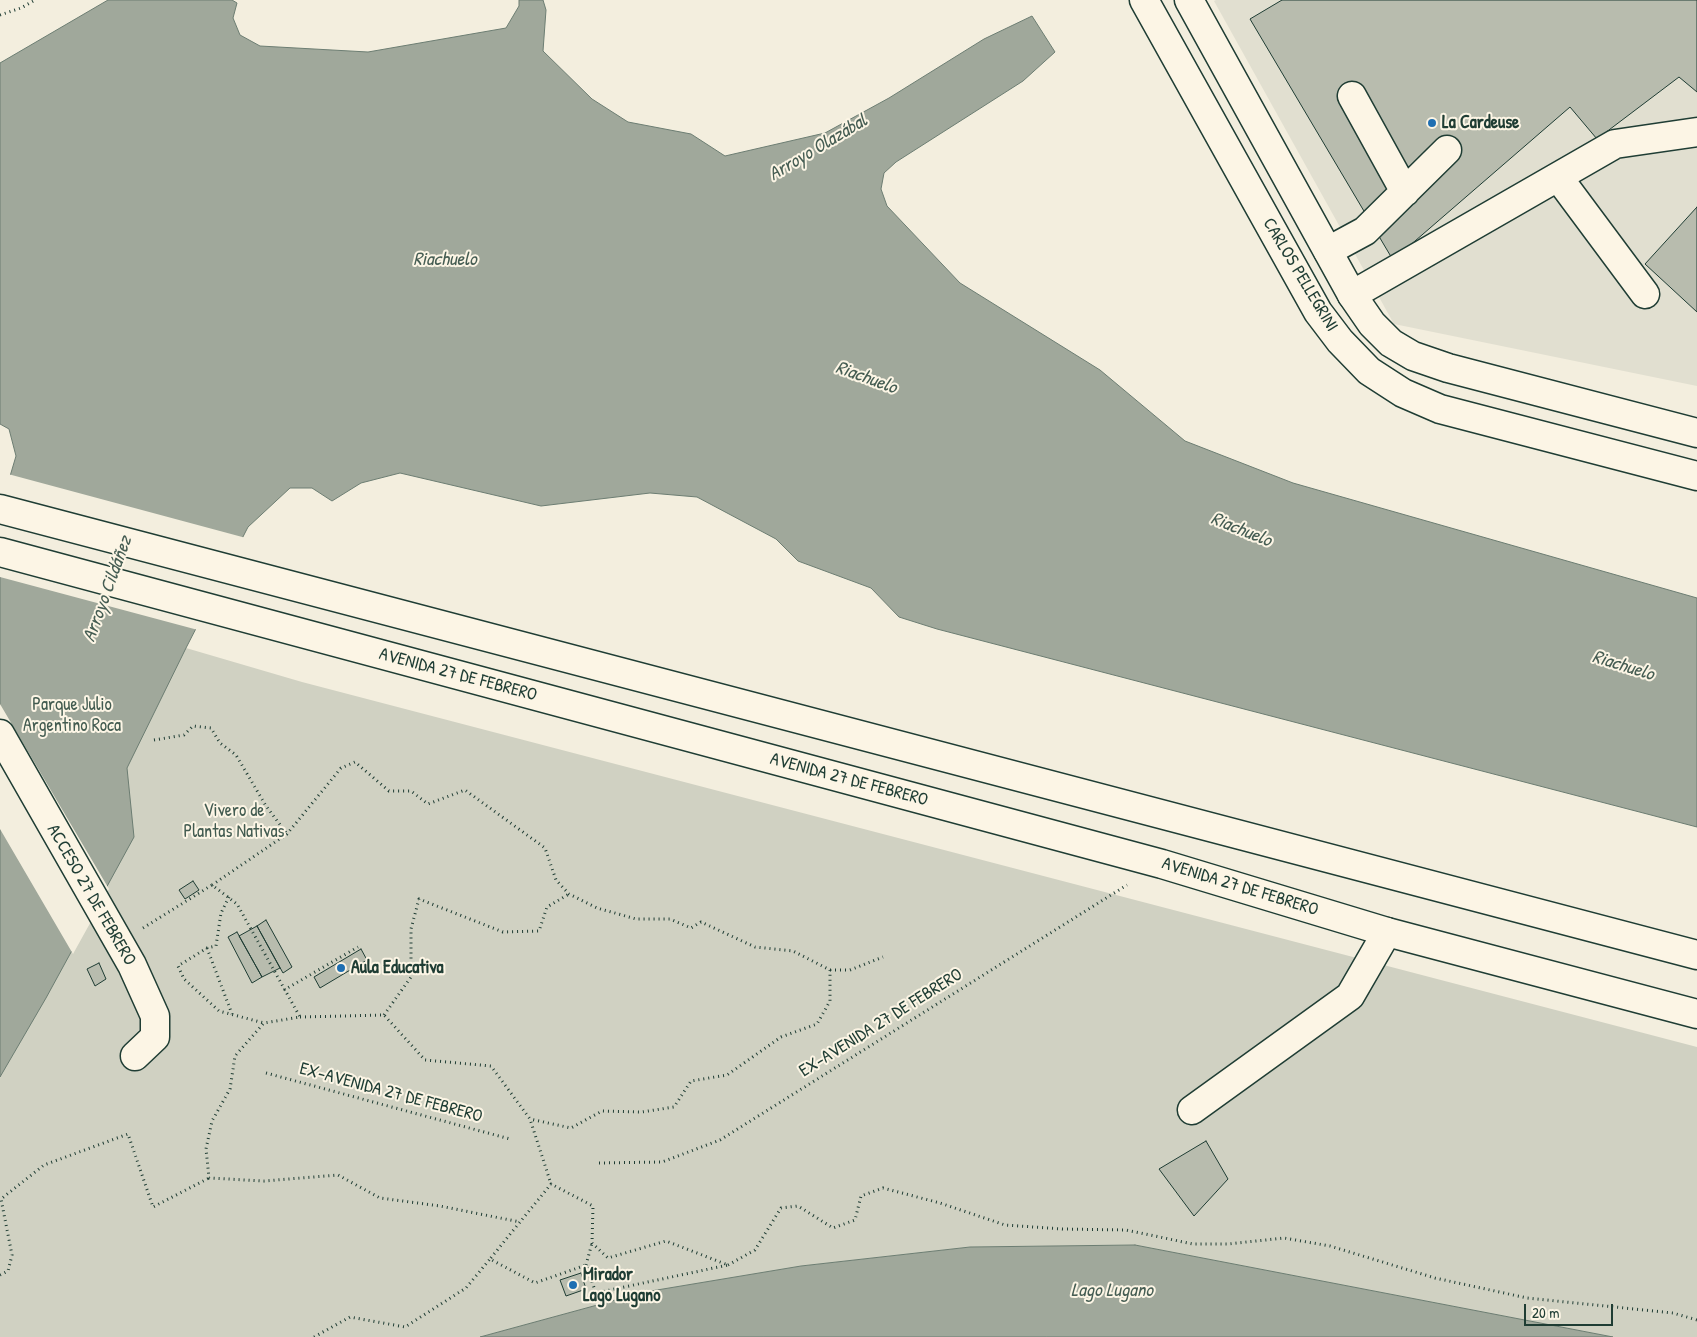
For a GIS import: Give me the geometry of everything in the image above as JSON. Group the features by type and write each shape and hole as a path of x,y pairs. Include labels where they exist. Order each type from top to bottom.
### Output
{"main road":[{"name":"CARLOS PELLEGRINI","path":"1189,0 1352,295 1372,324 1391,343 1413,356 1448,368 1697,433"},
{"name":"CARLOS PELLEGRINI","path":"1152,3 1318,312 1340,342 1370,371 1403,393 1440,409 1697,476"},
{"path":"1352,96 1405,192"},
{"path":"1352,295 1616,144 1697,132"},
{"path":"1328,251 1365,231 1447,150"},
{"path":"1558,177 1645,294"},
{"path":"0,509 1697,954"},
{"name":"AVENIDA 27 DE FEBRERO","path":"0,552 1162,864 1387,932 1697,1014"},
{"name":"ACCESO 27 DE FEBRERO","path":"0,734 132,965 155,1016 155,1037 135,1056"},
{"path":"1192,1110 1350,996 1387,932"}],"path":[{"path":"0,15 21,8 35,0"},
{"path":"154,740 184,734 193,726 211,728 220,743 236,755 266,806 287,834"},
{"path":"113,934 133,934 212,885 287,834 340,768 355,762 388,791 411,791 428,804 465,790 545,848 556,880 570,894 597,908 636,918 670,919 691,928 701,922 755,947 793,951 830,970 850,970 883,957"},
{"name":"EX-AVENIDA 27 DE FEBRERO","path":"599,1163 662,1162 720,1140 1162,864"},
{"path":"212,885 237,904 300,1017"},
{"path":"384,1015 411,977 411,929 419,899 503,932 539,931 547,907 570,894"},
{"path":"229,897 221,913 216,946 207,948 178,966 184,979 220,1011 264,1023 300,1017 384,1015 425,1060 491,1066 530,1119 551,1184 593,1206 592,1243 586,1265 596,1293 728,1266 755,1250 781,1208 798,1206 833,1228 856,1220 861,1196 883,1188 940,1203 1005,1225 1062,1229 1126,1230 1193,1244 1228,1244 1284,1238 1330,1246 1435,1278 1527,1298 1673,1313 1697,1320"},
{"path":"284,990 358,947"},
{"path":"207,948 232,1014"},
{"path":"530,1119 571,1128 602,1111 642,1112 674,1107 691,1081 727,1075 782,1037 817,1024 830,1001 830,970"},
{"path":"209,1178 206,1149 212,1120 230,1089 236,1056 264,1023"},
{"name":"EX-AVENIDA 27 DE FEBRERO","path":"266,1073 510,1139"},
{"path":"0,1275 8,1271 12,1255 1,1198 44,1165 128,1134 153,1207 209,1178 264,1181 338,1175 380,1198 440,1206 520,1222"},
{"path":"314,1337 350,1318 406,1327 466,1288 551,1184"},
{"path":"592,1243 608,1258 666,1240 728,1266"},
{"path":"490,1258 535,1283 586,1265"}],"shaded area":[{"path":"1697,0 1697,386 1394,324 1214,1"}],"green space":[{"path":"0,641 186,648 302,682 1697,1047 1697,1337 1613,1337 1135,1245 970,1247 801,1266 645,1292 480,1337 0,1337"}],"water":[{"name":"Riachuelo","path":"108,0 232,0 237,3 233,18 240,35 260,46 368,52 506,28 519,6 519,0 543,0 546,10 543,51 592,99 628,122 691,134 725,156 825,133 889,98 984,39 1032,16 1055,52 1023,81 896,162 884,173 881,189 887,206 960,283 1100,370 1185,441 1293,483 1697,598 1697,827 937,629 899,617 871,588 798,561 776,539 697,497 650,493 541,506 400,473 361,483 332,501 312,488 290,488 248,527 186,648 127,768 134,837 46,998 0,1077 0,510 16,456 9,429 0,424 0,63"},
{"name":"Lago Lugano","path":"1135,1245 1613,1337 480,1337 645,1292 801,1266 970,1247"}],"pier":[{"path":"8,474 246,538 198,630 0,577 0,501"},
{"path":"0,704 109,889 73,954 0,829"}],"building":[{"name":"La Cardeuse","path":"1282,0 1697,0 1697,92 1679,77 1597,139 1570,107 1393,260 1250,19"},
{"path":"1697,207 1697,312 1645,264"},
{"path":"193,881 199,890 185,899 179,890"},
{"path":"266,920 292,967 283,973 257,926"},
{"path":"257,926 280,968 262,977 239,936"},
{"path":"237,932 262,977 252,983 228,937"},
{"name":"Aula Educativa","path":"361,949 367,960 320,988 314,977"},
{"path":"99,963 106,979 95,986 87,969"},
{"path":"1206,1141 1228,1179 1194,1216 1159,1169"},
{"name":"Mirador Lago Lugano","path":"581,1273 586,1289 566,1296 560,1280"}],"place":[{"name":"La Cardeuse","path":"1432,123"},
{"name":"Aula Educativa","path":"341,968"},
{"name":"Mirador Lago Lugano","path":"573,1285"}],"water label":[{"name":"Arroyo Olazábal","path":"818,148"},
{"name":"Arroyo Cildáñez","path":"108,589"}],"park label":[{"name":"Parque Julio Argentino Roca","path":"72,715"},
{"name":"Vivero de Plantas Nativas","path":"234,821"}]}
